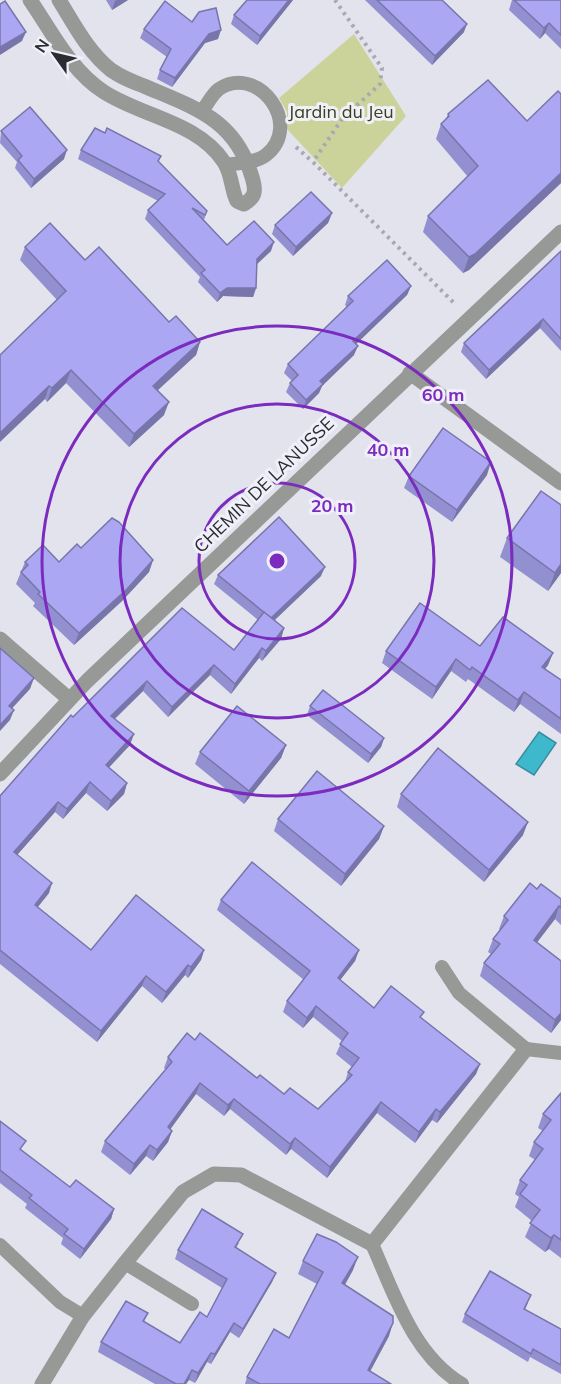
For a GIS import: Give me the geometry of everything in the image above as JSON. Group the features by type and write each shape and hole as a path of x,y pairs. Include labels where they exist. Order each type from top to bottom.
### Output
{"street":[{"path":"30,0 76,67 105,92 205,140 226,165 237,201 244,204 252,200 255,191 246,162 227,130 202,111 113,71 85,41 59,0"},
{"path":"67,53 85,41"},
{"name":"CHEMIN DE LANUSSE","path":"0,774 69,699 561,232"},
{"path":"410,373 561,483"},
{"path":"0,639 69,699"},
{"path":"42,1384 83,1317 183,1192 214,1174 241,1175 372,1244 526,1049"}],"lane":[{"path":"202,111 217,90 235,82 250,84 274,102 280,119 280,132 266,156 226,165"},
{"path":"442,967 459,993 526,1049 561,1053"},
{"path":"372,1244 410,1329 447,1375 462,1384"},
{"path":"0,1245 60,1302 83,1317"},
{"path":"125,1263 192,1304"}],"path":[{"path":"335,0 382,68 380,84 342,119 314,162 469,318"}],"green space":[{"name":"Jardin du Jeu","path":"354,34 406,116 342,188 287,129 287,112 279,98"}],"water":[{"path":"539,732 556,743 534,775 516,764"}],"building":[{"path":"247,0 289,0 260,36 234,15"},
{"path":"377,0 442,0 467,24 435,56"},
{"path":"514,0 561,0 561,35 549,23 544,28"},
{"path":"5,1 26,32 0,47 0,4"},
{"path":"165,1 192,22 199,12 216,8 221,30 209,34 175,78 160,70 171,49 144,29"},
{"path":"488,80 527,121 558,91 561,94 561,173 475,254 469,257 428,216 478,166 441,124 449,116 448,114"},
{"path":"30,107 67,150 34,179 18,160 22,156 1,131"},
{"path":"95,128 105,133 107,128 161,156 158,161 207,211 205,215 192,208 227,245 254,221 274,242 257,259 256,288 227,288 220,293 201,273 205,270 148,210 165,194 81,150"},
{"path":"311,192 332,213 296,247 275,225"},
{"path":"50,223 85,260 99,247 169,322 176,316 200,342 153,386 169,402 134,434 71,370 52,388 49,386 0,433 0,355 66,291 25,247"},
{"path":"561,251 561,339 543,319 489,370 464,343"},
{"path":"387,260 411,286 353,341 358,346 320,381 323,384 306,400 290,383 298,375 288,364 353,301 348,296"},
{"path":"443,428 491,462 457,510 409,476"},
{"path":"541,491 561,505 561,564 555,573 507,538"},
{"path":"279,517 325,567 271,618 218,575"},
{"path":"112,518 119,522 153,560 127,589 79,633 38,594 40,592 21,572 28,565 25,562 43,545 59,562 77,544 81,548"},
{"path":"420,603 480,646 503,617 553,653 542,667 561,680 561,719 524,692 518,700 472,667 470,670 456,659 436,687 386,651"},
{"path":"182,608 234,650 264,612 284,628 266,651 262,648 235,684 214,665 172,707 147,681 111,716 134,734 106,765 127,783 111,801 90,782 67,809 58,802 14,852 52,883 35,905 91,950 136,895 204,950 191,967 188,965 166,992 146,976 101,1031 0,950 0,796 71,715 73,717"},
{"path":"0,648 34,678 9,706 14,710 0,725"},
{"path":"323,690 384,738 371,754 310,706"},
{"path":"237,706 286,745 249,791 200,752"},
{"path":"438,748 528,822 489,870 401,794"},
{"path":"317,771 384,826 345,874 278,819"},
{"path":"252,862 359,950 338,978 374,1008 391,986 424,1012 420,1017 480,1064 440,1112 436,1109 419,1132 381,1102 330,1167 295,1138 290,1144 234,1099 228,1105 200,1083 168,1127 172,1131 157,1150 150,1145 134,1164 105,1141 172,1062 168,1057 187,1033 195,1040 200,1033 257,1078 260,1075 284,1094 290,1088 318,1109 352,1075 348,1072 359,1058 340,1044 348,1033 316,1006 307,1018 287,1001 310,971 221,900"},
{"path":"530,883 537,889 541,884 561,899 561,908 559,906 534,940 561,961 561,1013 555,1020 484,963 500,944 493,939 508,920 504,916"},
{"path":"561,1093 561,1240 554,1235 551,1238 530,1223 540,1210 520,1194 527,1185 520,1180 543,1149 534,1142 551,1120 543,1114"},
{"path":"0,1121 26,1141 20,1149 70,1187 76,1180 114,1209 84,1249 64,1234 68,1229 29,1198 32,1195 0,1170"},
{"path":"202,1209 243,1234 235,1247 276,1273 243,1329 234,1323 215,1354 211,1353 198,1373 192,1370 184,1384 176,1384 101,1342 126,1301 148,1313 143,1321 180,1343 200,1312 207,1317 227,1279 178,1250"},
{"path":"317,1234 336,1242 358,1257 342,1283 393,1316 393,1323 368,1370 391,1384 260,1384 247,1377 274,1329 289,1338 323,1272 303,1261"},
{"path":"490,1271 531,1295 524,1309 561,1329 561,1365 533,1349 531,1354 465,1314"}]}
